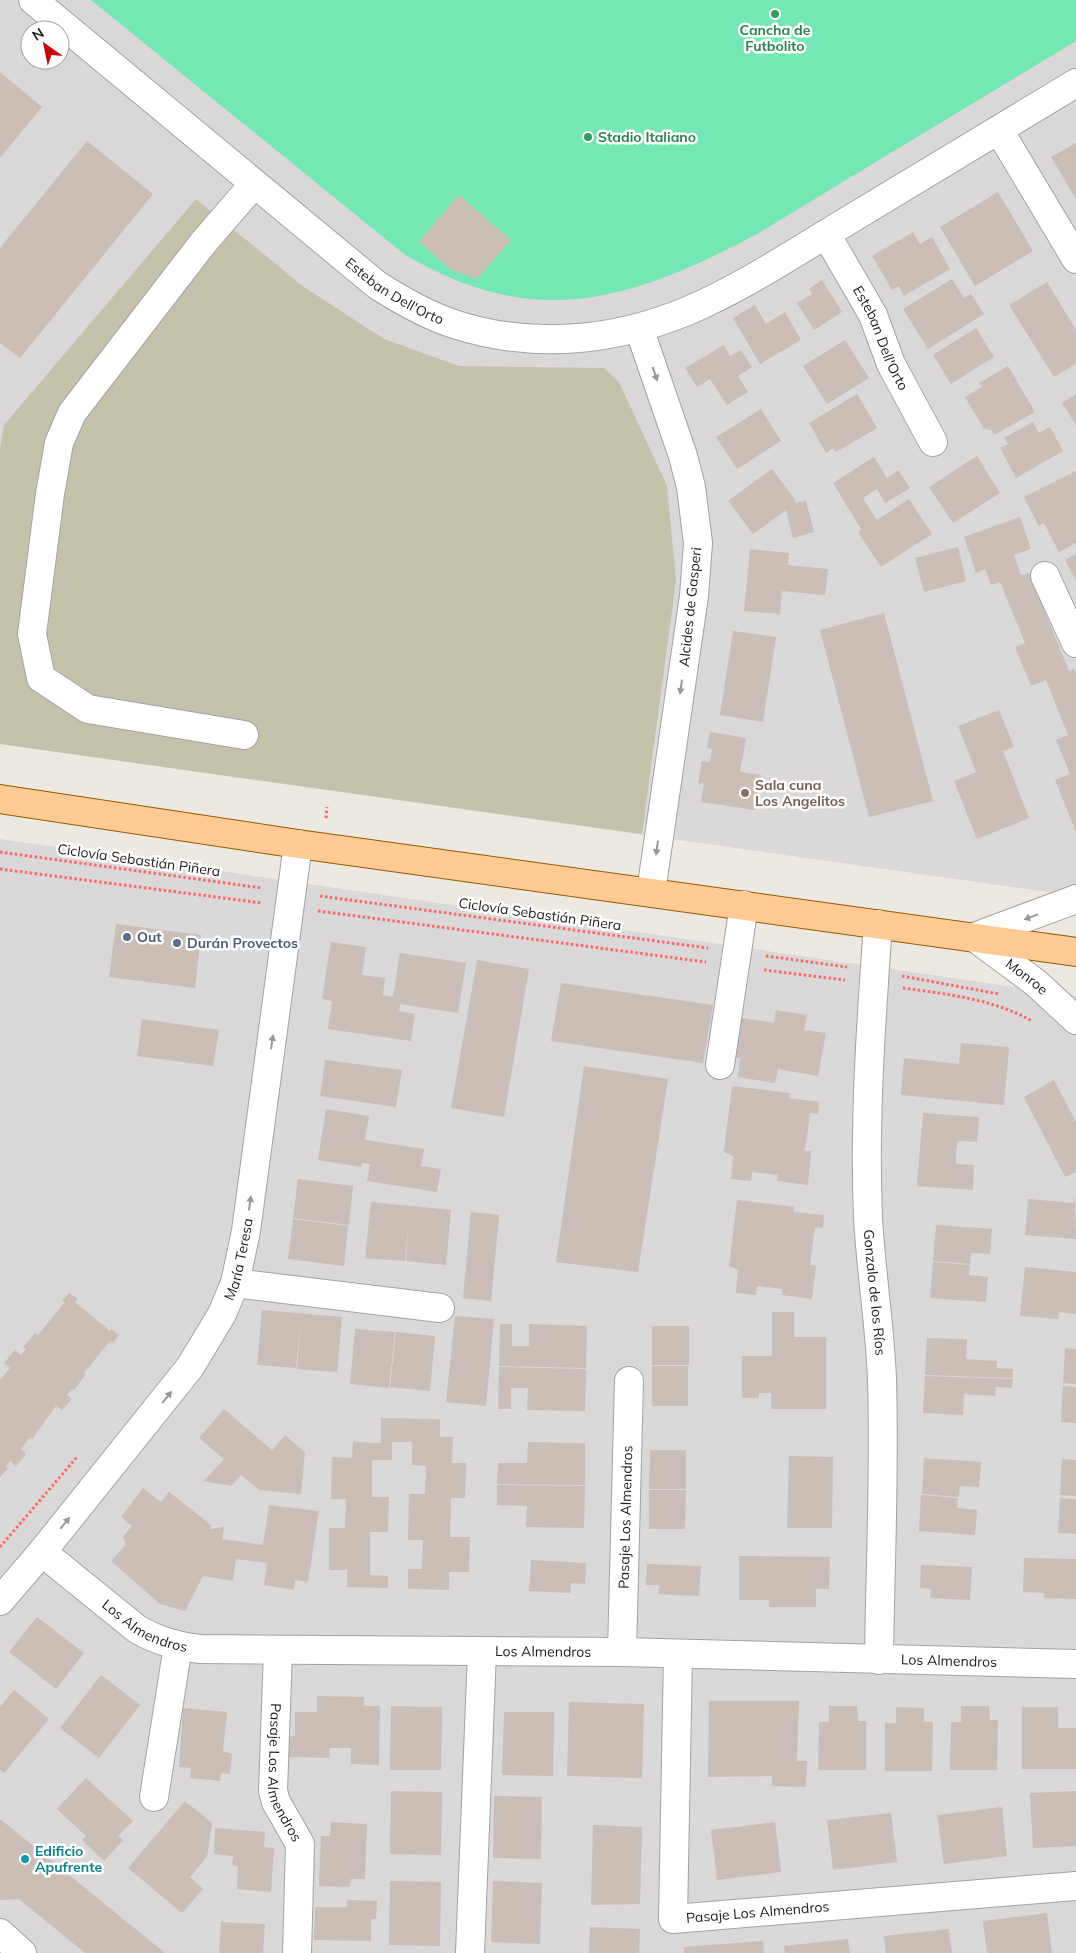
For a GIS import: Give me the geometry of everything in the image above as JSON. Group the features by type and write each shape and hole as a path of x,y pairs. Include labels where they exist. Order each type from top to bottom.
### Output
{"main road":[{"path":"0,799 298,844 1076,952"}],"street":[{"name":"Esteban Dell'Orto","path":"33,0 377,285 402,300 455,325 509,337 548,340 594,337 640,328 694,308 733,289 1076,83"},
{"path":"999,130 1076,259"},
{"path":"244,735 88,709 42,678 32,634 50,494 60,443 72,413 203,243 254,184"},
{"name":"Esteban Dell'Orto","path":"826,234 873,315 891,364 933,442"},
{"name":"Alcides de Gasperi","path":"640,328 687,472 696,518 698,543 694,596 651,892"},
{"path":"1045,576 1076,643"},
{"name":"María Teresa","path":"0,1601 42,1552 190,1366 222,1314 235,1283 246,1231 298,844"},
{"path":"974,937 1076,899"},
{"path":"720,1065 744,905"},
{"name":"Gonzalo de los Ríos","path":"878,924 867,1106 866,1164 868,1220 882,1380 879,1660"},
{"name":"Monroe","path":"974,937 1036,983 1076,1020"},
{"path":"235,1283 440,1308"},
{"name":"Pasaje Los Almendros","path":"622,1652 629,1380"},
{"name":"Los Almendros","path":"42,1552 137,1629 154,1638 178,1646 200,1649 622,1652 1076,1664"},
{"path":"154,1797 178,1646"},
{"name":"Pasaje Los Almendros","path":"278,1650 273,1791 276,1802 300,1844 297,1953"},
{"path":"470,1953 482,1652"},
{"name":"Pasaje Los Almendros","path":"678,1654 672,1919 1076,1886"},
{"path":"0,1934 22,1953"}],"path":[{"name":"Ciclovía Sebastián Piñera","path":"0,852 291,899 874,978 947,983 1006,996"},
{"path":"0,869 291,899 874,978 992,1005 1026,1018 1038,1025"},
{"path":"0,1547 77,1457"}],"shaded area":[{"path":"0,0 1076,0 1076,896 0,744"},
{"path":"196,199 304,287 384,339 459,366 604,368 619,382 667,486 676,581 642,834 0,744 0,449 4,425"},
{"path":"0,839 1076,996 1076,1953 0,1953"}],"green space":[{"name":"Stadio Italiano","path":"91,0 1076,0 1076,41 757,234 711,257 667,276 624,290 582,298 540,300 496,293 451,278 404,254"}],"building":[{"path":"0,72 42,107 0,158"},
{"path":"87,141 153,194 20,358 0,343 0,248"},
{"path":"1076,143 1076,199 1051,157"},
{"path":"998,192 1033,251 975,286 940,227"},
{"path":"459,195 511,240 477,279 451,270 419,241"},
{"path":"913,232 920,244 932,237 950,269 904,296 899,286 892,290 872,256"},
{"path":"952,279 964,298 971,294 984,314 928,349 903,309"},
{"path":"822,280 842,312 814,330 797,303 812,294 809,289"},
{"path":"1047,282 1076,330 1076,364 1054,377 1009,305"},
{"path":"755,305 766,324 785,312 801,340 760,364 733,318"},
{"path":"976,328 994,357 951,384 933,355"},
{"path":"845,340 869,378 827,404 803,366"},
{"path":"724,345 730,356 741,350 752,367 738,376 748,392 727,405 710,379 697,387 685,368"},
{"path":"1008,366 1035,412 994,435 991,430 984,429 965,397 982,387 979,383"},
{"path":"857,394 877,428 836,452 833,448 826,453 809,423"},
{"path":"1076,394 1076,425 1062,403"},
{"path":"761,409 781,441 737,469 716,437"},
{"path":"1033,422 1039,433 1050,427 1063,451 1016,478 1000,448 1008,444 1004,438"},
{"path":"977,456 1000,493 953,523 929,487"},
{"path":"874,457 887,478 898,470 910,488 885,503 877,489 863,498 877,520 909,499 932,534 881,567 858,532 861,529 833,483"},
{"path":"772,469 796,501 794,503 806,501 814,532 793,538 786,510 753,534 728,501"},
{"path":"1076,471 1076,543 1059,552 1044,523 1039,526 1024,497"},
{"path":"1020,517 1031,549 1014,555 1021,575 1029,573 1069,671 1074,669 1076,673 1076,832 1055,780 1070,774 1056,740 1068,735 1046,680 1031,686 1015,647 1025,643 1000,582 991,585 985,569 976,573 964,537"},
{"path":"958,547 966,581 924,592 915,558"},
{"path":"750,549 789,553 788,565 828,569 825,595 782,591 780,614 744,611"},
{"path":"1076,554 1076,581 1065,560"},
{"path":"884,613 933,801 869,817 820,630"},
{"path":"733,631 776,637 763,722 720,715"},
{"path":"999,710 1014,747 1003,751 1029,818 977,839 954,781 976,772 958,726"},
{"path":"710,732 746,738 740,772 761,775 755,810 701,802 704,783 698,784 702,761 710,762 712,749 707,748"},
{"path":"116,924 201,935 195,988 109,977"},
{"path":"331,942 366,947 362,975 385,978 383,995 393,997 400,953 466,963 458,1013 400,1004 399,1011 415,1014 411,1041 328,1029 332,1001 322,999"},
{"path":"477,960 529,969 504,1117 451,1108"},
{"path":"561,983 713,1005 703,1063 551,1041"},
{"path":"776,1010 807,1015 804,1030 826,1033 818,1076 778,1069 775,1083 738,1077 740,1058 730,1057 736,1017 774,1023"},
{"path":"142,1019 219,1030 213,1066 137,1056"},
{"path":"961,1043 1009,1047 1004,1105 901,1095 904,1058 959,1064"},
{"path":"325,1060 402,1070 396,1107 320,1096"},
{"path":"584,1066 668,1079 638,1272 556,1262"},
{"path":"1054,1080 1076,1122 1076,1172 1065,1177 1024,1097"},
{"path":"732,1086 790,1093 789,1098 819,1102 818,1114 810,1113 805,1151 811,1151 808,1185 777,1181 778,1175 752,1172 751,1181 731,1179 733,1156 724,1152"},
{"path":"326,1109 369,1116 365,1140 424,1149 421,1166 441,1169 437,1192 367,1181 370,1164 362,1163 361,1167 318,1160"},
{"path":"923,1113 979,1117 977,1142 958,1141 956,1152 956,1164 974,1165 973,1190 917,1186"},
{"path":"298,1179 353,1186 349,1225 293,1218"},
{"path":"1075,1196 1076,1239 1025,1235 1028,1199 1074,1203"},
{"path":"737,1200 794,1207 794,1212 824,1215 823,1228 815,1227 810,1265 816,1266 812,1299 782,1295 782,1289 757,1286 756,1295 736,1293 738,1270 729,1266"},
{"path":"371,1202 451,1210 446,1265 406,1261 409,1218 405,1261 365,1258"},
{"path":"471,1212 499,1215 491,1301 463,1298"},
{"path":"293,1219 348,1226 344,1266 288,1259"},
{"path":"936,1225 992,1229 990,1254 971,1253 970,1264 933,1261"},
{"path":"933,1262 970,1265 969,1275 988,1277 986,1302 930,1298"},
{"path":"1025,1267 1076,1272 1076,1314 1059,1312 1058,1319 1020,1316"},
{"path":"69,1293 78,1299 75,1302 110,1331 111,1329 119,1335 113,1343 110,1341 84,1373 86,1374 74,1390 72,1389 67,1395 72,1399 62,1410 56,1406 32,1439 30,1437 21,1449 26,1454 16,1466 10,1461 6,1467 8,1468 0,1477 0,1378 10,1368 4,1363 15,1350 21,1355 26,1349 23,1347 35,1333 38,1335 65,1302 62,1301"},
{"path":"262,1310 342,1317 337,1372 297,1369 301,1317 296,1368 257,1365"},
{"path":"772,1312 794,1312 794,1337 826,1337 826,1409 771,1409 771,1393 759,1393 759,1398 742,1398 742,1356 772,1356"},
{"path":"455,1316 494,1319 486,1406 446,1402"},
{"path":"500,1324 512,1324 512,1346 529,1346 529,1324 587,1326 586,1368 499,1366"},
{"path":"652,1326 689,1326 689,1365 652,1365"},
{"path":"355,1329 395,1332 389,1388 350,1384"},
{"path":"396,1332 435,1336 430,1391 390,1387"},
{"path":"927,1338 967,1339 966,1359 997,1361 997,1368 1013,1369 1013,1378 925,1375"},
{"path":"1065,1348 1076,1349 1076,1384 1063,1383"},
{"path":"652,1366 688,1366 688,1406 652,1406"},
{"path":"499,1367 586,1369 585,1411 527,1410 528,1388 511,1388 511,1409 498,1409"},
{"path":"925,1376 1013,1379 1012,1388 996,1387 995,1396 964,1394 963,1415 923,1413"},
{"path":"1063,1386 1076,1387 1076,1423 1061,1422"},
{"path":"224,1409 272,1450 285,1435 305,1452 301,1494 259,1490 241,1475 231,1486 204,1481 224,1459 199,1438"},
{"path":"381,1418 440,1419 440,1437 453,1437 452,1463 466,1463 465,1498 451,1498 450,1537 470,1537 469,1572 449,1572 449,1590 408,1589 408,1569 422,1569 423,1540 408,1540 409,1494 425,1494 426,1466 412,1465 412,1442 392,1442 392,1460 372,1460 372,1497 389,1497 388,1532 370,1532 370,1575 388,1576 388,1588 347,1587 347,1570 329,1570 329,1528 345,1528 346,1499 331,1499 332,1457 352,1458 353,1442 381,1443"},
{"path":"528,1442 585,1443 585,1485 497,1484 498,1463 527,1463"},
{"path":"650,1450 686,1450 686,1489 649,1489"},
{"path":"789,1456 833,1457 832,1528 787,1528"},
{"path":"924,1458 981,1462 979,1487 960,1486 959,1497 922,1494"},
{"path":"1062,1459 1076,1460 1076,1496 1060,1495"},
{"path":"497,1485 585,1486 584,1528 526,1527 527,1506 497,1505"},
{"path":"143,1488 161,1502 169,1492 211,1525 210,1529 224,1527 222,1539 263,1545 269,1505 319,1511 308,1582 295,1580 294,1590 264,1585 267,1563 236,1559 233,1581 203,1576 185,1611 160,1604 111,1561 126,1544 123,1537 132,1526 121,1517"},
{"path":"649,1490 686,1490 685,1529 649,1529"},
{"path":"921,1495 958,1498 957,1508 977,1510 975,1535 919,1531"},
{"path":"1060,1498 1076,1499 1076,1534 1058,1533"},
{"path":"739,1556 830,1557 829,1589 816,1589 816,1607 769,1607 769,1600 739,1600"},
{"path":"1024,1558 1076,1559 1076,1599 1044,1598 1044,1593 1023,1592"},
{"path":"531,1560 586,1563 585,1584 571,1583 570,1593 529,1591"},
{"path":"647,1564 701,1566 699,1596 658,1594 659,1585 646,1585"},
{"path":"921,1565 972,1567 970,1600 930,1598 931,1589 920,1588"},
{"path":"37,1617 84,1653 56,1689 9,1652"},
{"path":"101,1675 140,1705 99,1758 60,1728"},
{"path":"14,1690 49,1719 4,1773 0,1770 0,1707"},
{"path":"317,1696 364,1697 364,1706 380,1706 379,1765 351,1764 351,1748 330,1748 329,1758 288,1757 288,1737 295,1736 295,1712 317,1712"},
{"path":"709,1701 799,1701 797,1761 807,1761 806,1787 772,1786 772,1776 708,1777"},
{"path":"569,1702 644,1704 642,1778 567,1776"},
{"path":"391,1706 442,1707 441,1770 390,1770"},
{"path":"829,1706 857,1706 858,1721 866,1721 866,1770 818,1770 819,1722 829,1722"},
{"path":"961,1706 989,1706 990,1720 998,1720 997,1770 950,1770 951,1722 961,1722"},
{"path":"896,1707 924,1708 924,1722 933,1722 932,1771 885,1771 885,1723 896,1723"},
{"path":"1022,1707 1058,1707 1058,1728 1076,1728 1076,1769 1022,1769"},
{"path":"183,1708 227,1712 223,1751 232,1754 230,1774 221,1773 220,1781 190,1778 191,1768 179,1767"},
{"path":"504,1712 554,1712 553,1776 502,1775"},
{"path":"86,1778 133,1821 118,1836 123,1840 104,1861 82,1840 86,1836 57,1809"},
{"path":"391,1791 442,1792 441,1855 390,1854"},
{"path":"1076,1791 1076,1846 1033,1848 1030,1793"},
{"path":"494,1796 542,1797 541,1859 493,1858"},
{"path":"185,1801 212,1823 207,1857 190,1877 203,1889 182,1913 128,1868"},
{"path":"1002,1807 1007,1856 944,1864 937,1815"},
{"path":"891,1813 897,1862 833,1870 827,1820"},
{"name":"Edificio Apufrente","path":"0,1819 165,1953 85,1953 19,1899 0,1900"},
{"path":"331,1822 367,1824 365,1879 351,1879 350,1887 319,1886 321,1836 330,1836"},
{"path":"775,1822 781,1872 717,1880 711,1830"},
{"path":"593,1825 642,1827 640,1904 591,1905"},
{"path":"215,1828 265,1832 264,1847 274,1848 271,1892 237,1889 238,1866 232,1865 233,1856 214,1854"},
{"path":"390,1881 441,1882 440,1946 389,1945"},
{"path":"493,1881 542,1883 540,1944 491,1942"},
{"path":"347,1900 377,1901 376,1919 371,1919 371,1941 314,1940 315,1907 347,1907"},
{"path":"1047,1913 1052,1953 987,1953 983,1921"},
{"path":"221,1922 265,1924 263,1953 219,1953"},
{"path":"590,1927 640,1929 639,1953 589,1953"},
{"path":"949,1929 952,1953 886,1953 884,1936"},
{"path":"848,1939 850,1953 785,1953 784,1946"},
{"path":"763,1941 764,1953 684,1953 684,1947"}],"place":[{"name":"Cancha de Futbolito","path":"775,14"},
{"name":"Stadio Italiano","path":"588,137"},
{"name":"Sala cuna Los Angelitos","path":"745,793"},
{"name":"Out","path":"127,937"},
{"name":"Durán Provectos","path":"177,943"},
{"name":"Edificio Apufrente","path":"25,1859"}]}
